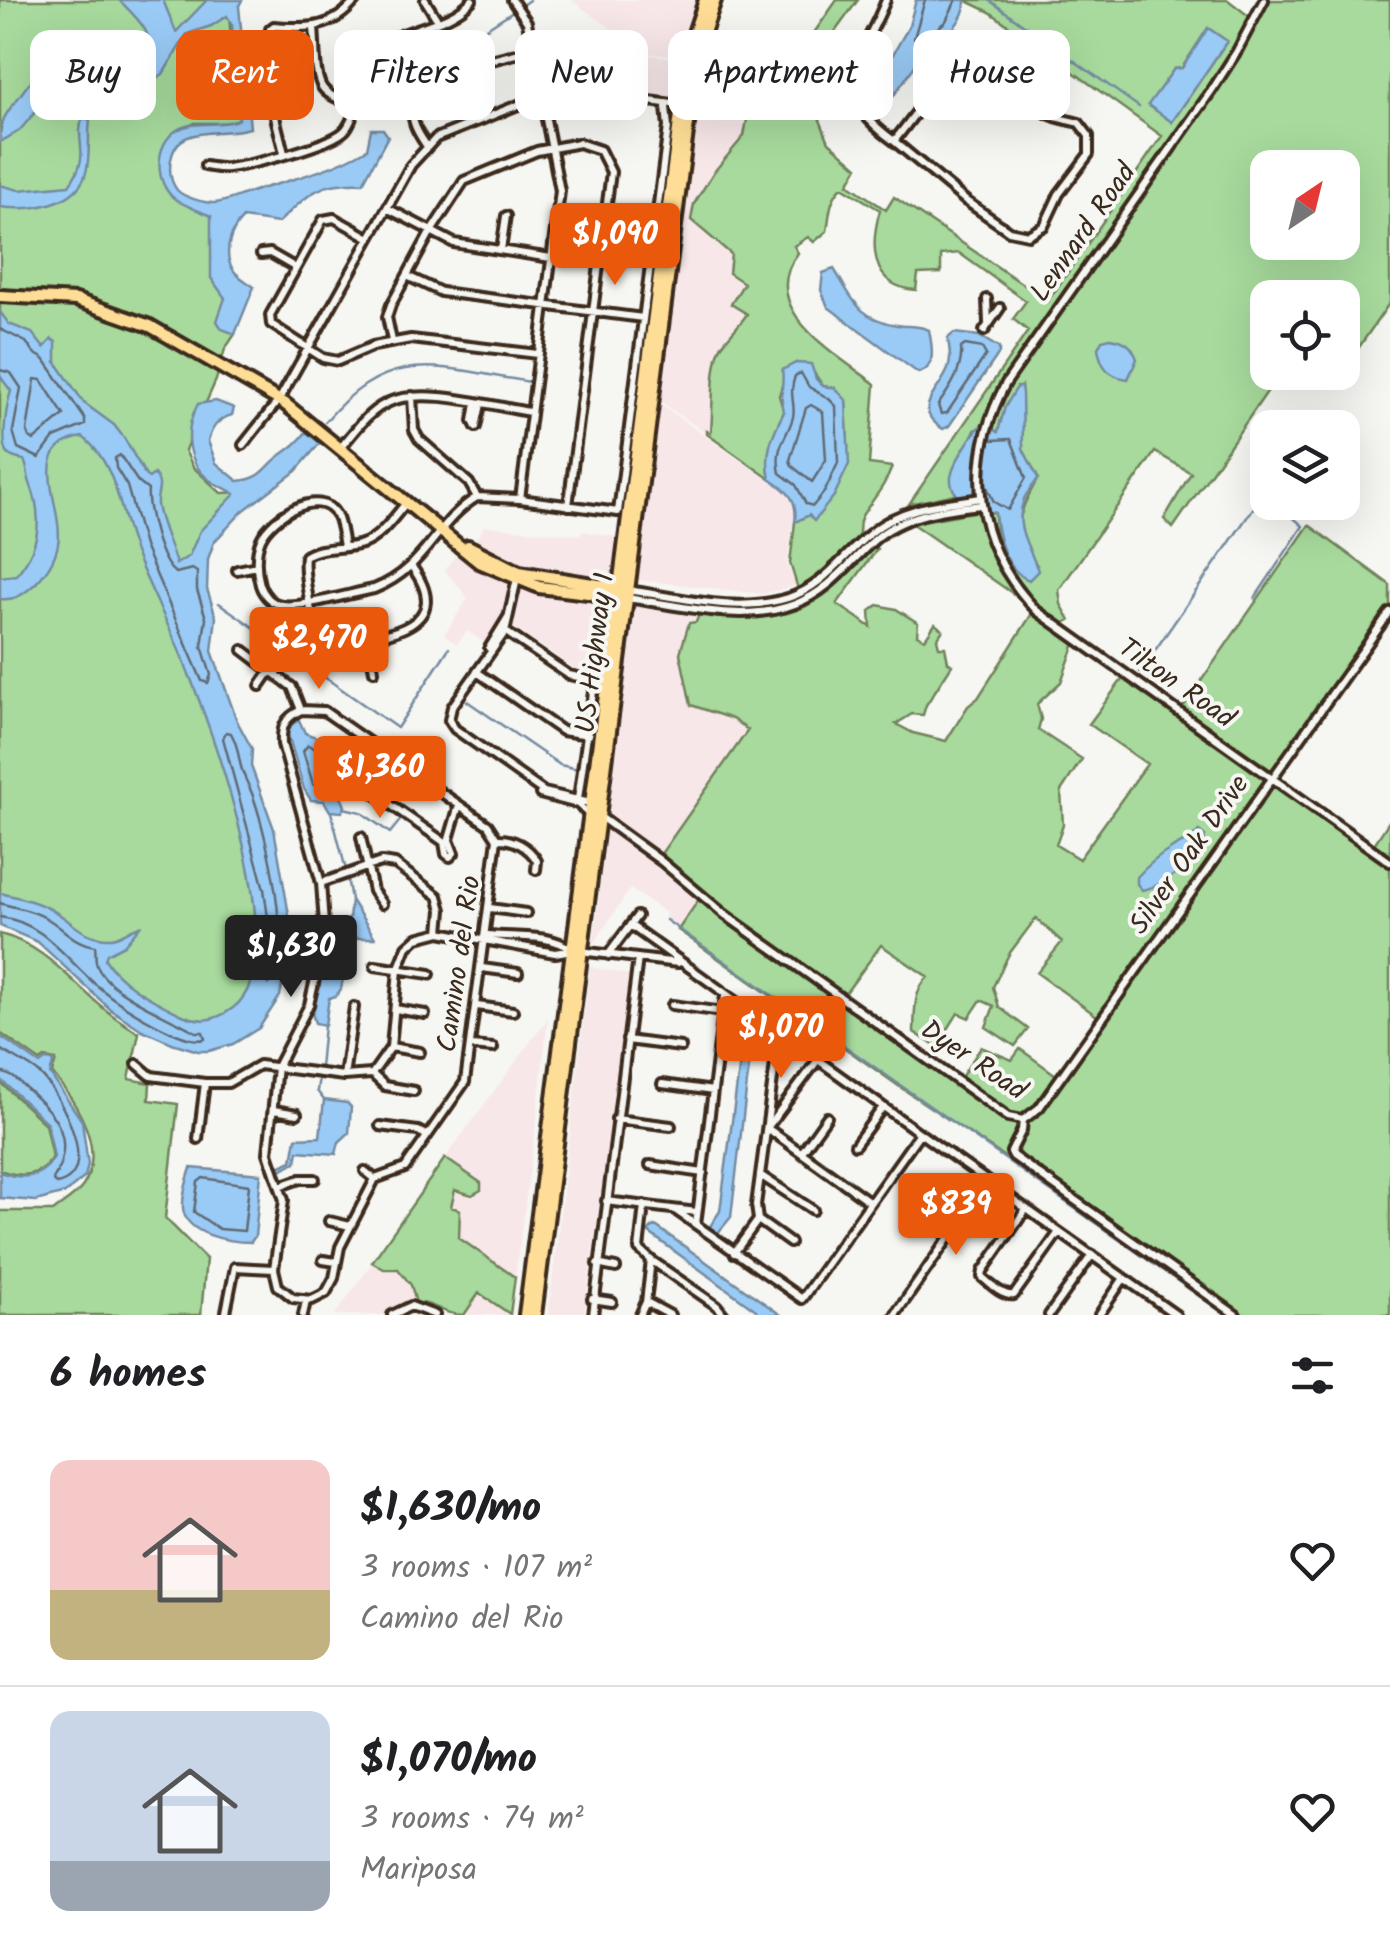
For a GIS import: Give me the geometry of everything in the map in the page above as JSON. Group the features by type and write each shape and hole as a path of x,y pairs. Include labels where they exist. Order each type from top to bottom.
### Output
{"main road":[{"name":"US Highway 1","path":"695,30 704,0"},
{"name":"US Highway 1","path":"706,30 715,0"},
{"name":"US Highway 1","path":"580,798 604,692 613,620 622,593 657,364 652,331 673,128 677,120"},
{"name":"US Highway 1","path":"524,1315 555,1122 682,120"},
{"path":"4,296 76,300 150,326 279,400 479,562 539,587 622,593"},
{"path":"580,798 593,816"},
{"path":"580,798 596,829"},
{"name":"US Highway 1","path":"555,1122 552,1107 596,829 593,816"},
{"path":"534,1315 558,1136 555,1122"}],"street":[{"path":"284,153 275,117 268,36 274,26 314,28 331,23 356,0"},
{"path":"425,0 438,21"},
{"path":"417,30 464,8 472,0"},
{"path":"512,0 526,18 529,30"},
{"path":"886,0 859,54 852,84 865,115 894,141 962,198 1005,228 1025,235 1044,226 1059,194 1090,149 1089,136 1082,125 1047,113 1008,69 996,60 982,57 954,70 894,141"},
{"name":"Lennard Road","path":"981,502 981,453 988,424 1006,384 1212,90 1238,51 1264,0"},
{"path":"314,28 321,87 334,98"},
{"path":"344,546 337,516 319,504 282,513 269,526 257,550 261,588 282,606 374,589 412,568 459,511 476,497 618,512 673,128 666,107 648,104"},
{"path":"242,445 279,400 426,145 461,125 515,106"},
{"path":"204,166 229,168 284,153 342,134 350,120"},
{"path":"414,120 426,145"},
{"path":"520,499 560,191 548,120"},
{"path":"392,341 387,317 430,232 464,181 537,151 579,143 605,155 612,172 568,506"},
{"path":"387,208 454,243 551,258"},
{"path":"502,250 506,216"},
{"path":"370,238 328,217 269,320 276,328 323,358 338,360 392,341 434,340 538,354"},
{"path":"261,254 270,254 296,268"},
{"path":"407,276 441,292 643,318"},
{"path":"988,300 986,328 1000,308"},
{"path":"341,448 376,410 388,402 412,396 530,412"},
{"path":"412,396 414,430 419,439 470,483 476,497"},
{"path":"406,502 372,538 304,556 316,628 324,640 337,643 405,630 421,614 425,591 412,568"},
{"path":"622,593 735,604 774,602 826,578 873,536 917,517 981,502"},
{"name":"Tilton Road","path":"981,502 1002,566 1037,611 1390,862"},
{"path":"236,570 256,566"},
{"path":"461,692 506,632 518,576"},
{"name":"Silver Oak Drive","path":"1023,1120 1039,1108 1390,612"},
{"path":"509,616 449,714 452,730 544,794 580,798 602,635 599,629 613,620"},
{"path":"506,632 570,675 596,680 604,692"},
{"path":"368,638 374,671"},
{"path":"243,650 292,687 301,710 286,720 281,731 282,744 322,884 322,948 314,988 277,1067 268,1153 284,1205 274,1269 284,1293 306,1301 303,1315"},
{"path":"260,686 271,670"},
{"path":"476,672 562,732 589,736"},
{"name":"Camino del Rio","path":"301,710 324,711 488,826 498,839 465,1082 405,1168 375,1178 350,1226 332,1284 326,1293 306,1301"},
{"path":"376,747 360,770 358,782 446,841 458,805"},
{"name":"Dyer Road","path":"580,798 580,806 661,861 741,926 1008,1116 1023,1120 1013,1156 1236,1315"},
{"path":"362,838 373,891 382,904"},
{"path":"498,839 510,839 532,854 537,861 536,870"},
{"path":"322,884 384,862 395,864 436,892 442,910 440,932"},
{"path":"490,908 526,913"},
{"path":"608,955 637,916"},
{"path":"630,925 1174,1314"},
{"path":"372,1074 392,1047 398,970 407,947 416,938 440,932 484,939 489,935 541,939 577,950 681,964"},
{"path":"591,1315 638,958"},
{"path":"375,966 430,974"},
{"path":"482,968 518,973"},
{"path":"696,1226 726,996"},
{"path":"672,1005 723,1012"},
{"path":"344,1076 354,1006"},
{"path":"478,1006 513,1011"},
{"path":"395,1009 425,1014"},
{"path":"734,1252 758,1220 756,1206 779,1034"},
{"path":"627,1040 681,1047"},
{"path":"472,1046 493,1048"},
{"path":"392,1047 420,1052"},
{"path":"767,1128 817,1061"},
{"path":"137,1064 152,1076 206,1084 228,1083 258,1065 344,1076 372,1074 385,1086 414,1090"},
{"path":"198,1139 206,1084"},
{"path":"662,1084 713,1091"},
{"path":"855,1146 882,1106"},
{"path":"274,1110 297,1114"},
{"path":"802,1153 827,1117"},
{"path":"616,1119 671,1126"},
{"path":"380,1126 426,1135"},
{"path":"767,1128 870,1202"},
{"path":"675,1210 802,1300 920,1133"},
{"path":"650,1166 702,1173"},
{"path":"365,1171 375,1178"},
{"path":"760,1175 813,1210"},
{"path":"280,1186 315,1179"},
{"path":"894,1315 988,1181"},
{"path":"606,1200 698,1212"},
{"path":"644,1205 639,1249 724,1315"},
{"path":"1026,1209 983,1271 982,1277 988,1282 1014,1295 1059,1232"},
{"path":"758,1220 790,1243"},
{"path":"328,1221 350,1226"},
{"path":"1049,1315 1092,1255"},
{"path":"323,1260 336,1262"},
{"path":"640,1315 646,1302 651,1260"},
{"path":"598,1264 616,1268"},
{"path":"226,1312 234,1267 274,1269"},
{"path":"1099,1315 1124,1278"},
{"path":"593,1299 612,1302"},
{"path":"646,1302 670,1315"},
{"path":"392,1315 411,1306 435,1315"}],"shaded area":[{"path":"571,0 696,0 687,30 668,30 668,55 648,53 648,30 613,30"},
{"path":"648,55 668,57 668,101 648,99"},
{"path":"697,120 747,120 744,136 715,172 730,265 744,283 747,313 717,356 711,434 659,401"},
{"path":"658,403 787,493 794,512 787,564 796,586 762,594 639,580"},
{"path":"484,526 579,535 582,531 617,537 611,579 559,576 510,564 473,545"},
{"path":"458,552 479,568 513,584 507,614 498,620 485,643 467,631 457,644 444,635 468,598 445,570"},
{"path":"517,585 548,594 608,602 605,625 599,633 595,672 575,669 510,625"},
{"path":"634,604 696,613 696,622 689,624 680,662 691,705 732,719 748,730 658,858 703,895 678,930 664,920 666,913 630,889 593,945"},
{"path":"590,967 630,975 584,1315 548,1315"},
{"path":"548,1018 515,1277 458,1238 460,1210 451,1208 451,1198 455,1190 481,1184 445,1158"},
{"path":"372,1263 384,1269 398,1269 411,1285 416,1303 429,1304 445,1315 416,1315 408,1310 404,1315 335,1315"},
{"path":"479,1293 510,1314 510,1315 464,1315"}],"green space":[{"path":"0,0 219,0 219,15 229,17 230,30 176,30 176,120 237,120 195,123 174,133 162,175 172,196 212,216 227,295 219,323 235,334 225,349 216,380 185,450 193,467 221,493 242,492 196,558 177,570 279,924 249,1011 196,1032 0,905"},
{"path":"837,0 858,0 836,30 816,30"},
{"path":"965,0 1228,0 1250,17 1259,6 1236,50 1164,154 1150,168 1146,180 994,402 986,424 975,430 951,477 956,494 909,504 1028,331 1013,319 1026,301 959,253 941,255 941,273 918,274 916,290 890,281 882,273 875,250 880,210 842,187 832,202 827,231 814,242 808,237 794,246 798,253 787,273 786,293 793,311 822,344 875,384 869,464 892,467 861,517 855,544 832,567 798,589 790,563 795,522 809,515 848,449 846,401 835,388 823,386 814,373 796,363 787,368 779,396 784,412 769,452 770,479 707,434 711,433 718,353 747,314 731,304 744,283 729,273 731,254 691,220 694,204 713,173 744,136 747,120 820,120 829,142 858,167 848,184 886,210 894,197 1048,301 1162,136 1070,70 1070,30 1015,30","holes":["1208,28 1227,41 1172,122 1149,105 1174,69 1182,68"]},
{"path":"1266,0 1390,0 1390,302 1360,346 1360,280 1250,280 1250,390 1268,390 1254,410 1250,410 1250,416 1173,528 1164,519 1191,473 1155,452 1059,590 1070,620 1061,625 1077,638 1061,682 1037,704 1041,719 1038,730 1082,759 1061,791 1063,825 1056,845 1079,859 1147,764 1089,724 1127,673 1181,710 1309,525 1390,585 1390,612 1278,778 1371,849 1390,820 1390,1315 1240,1315 900,1087 678,930 702,895 658,858 748,730 732,719 691,705 680,653 689,623 696,622 696,613 753,617 796,610 833,588 873,546 877,549 837,604 871,627 870,611 878,605 896,609 918,623 917,635 925,639 935,624 943,630 937,639 939,647 945,647 952,665 923,715 912,714 896,724 913,733 946,741 1035,609 911,523 979,511 995,513 1006,554 1036,564 1020,530 1022,511 1038,478 1023,449 1021,387 1001,419 998,433 989,427 1008,384 1239,52","holes":["1036,918 1062,942 1037,973 1101,1019 1063,1080 1020,1049 1012,1060 981,1047 960,1079 842,998 881,945 928,977 917,995 914,1032 944,1052 948,1029 958,1013 969,1018 981,1000 994,1006 986,1027 1015,1046 1028,1029 999,1007 993,987 1009,954"]},
{"path":"0,934 42,954 105,1010 139,1033 129,1079 150,1083 149,1100 178,1104 165,1218 206,1259 201,1315 0,1315 0,1211 53,1211 83,1186 92,1156 79,1111 52,1073 56,1060 40,1061 0,1033"},
{"path":"0,1082 45,1124 52,1157 36,1172 22,1175 0,1170"},
{"path":"445,1158 481,1183 481,1190 472,1195 455,1190 451,1207 460,1210 459,1238 515,1277 510,1314 479,1293 464,1315 416,1303 411,1285 398,1269 384,1269 372,1262"}],"water":[{"path":"119,0 163,0 176,32 176,52 163,74 156,78 156,30 145,30"},
{"path":"207,0 242,0 241,30 232,30 227,16 211,26 178,30"},
{"path":"916,0 965,0 952,30 913,30 913,68 893,97 893,54 909,26"},
{"path":"1208,28 1227,41 1172,122 1148,105 1174,69 1182,68"},
{"path":"30,82 30,118 19,131 0,142 8,111"},
{"path":"82,120 90,120 88,162 83,181 75,191 39,206 0,207 0,185 19,190 69,185 80,164"},
{"path":"249,120 250,128 188,137 173,153 171,176 184,195 205,202 223,202 353,157 367,149 371,129 383,129 388,136 363,183 335,184 315,191 278,223 243,218 238,223 229,243 230,265 254,287 235,334 222,329 217,321 225,298 211,278 211,216 179,202 168,192 160,174 161,154 169,136 192,125"},
{"path":"834,269 864,312 883,322 929,330 932,356 924,371 918,373 828,307 821,290 823,273"},
{"path":"0,312 9,324 32,333 44,348 52,339 56,342 56,362 84,403 114,425 146,476 154,474 157,478 158,512 176,564 189,556 200,531 235,494 205,476 193,457 190,425 198,404 216,401 234,408 232,415 216,424 208,441 216,463 238,481 259,475 306,432 320,443 296,471 243,511 214,542 208,559 207,589 216,617 212,651 237,721 252,749 251,766 274,829 290,921 280,996 259,1028 233,1044 198,1051 142,1030 110,1009 38,942 0,926 0,893 40,904 91,935 115,937 140,926 105,959 138,990 178,1013 200,1020 233,1008 250,982 256,943 253,895 243,841 212,736 135,552 111,475 95,448 83,437 65,443 55,452 51,465 59,529 52,561 27,591 15,598 0,599 0,577 16,575 24,565 34,543 38,519 24,460 11,456 6,449 5,423 11,391 0,376"},
{"path":"954,333 979,336 999,348 999,353 949,426 943,429 933,421 928,407 948,369 948,338"},
{"path":"1110,338 1127,344 1135,354 1137,359 1128,379 1115,376 1101,360 1098,348 1102,340"},
{"path":"796,363 811,364 816,379 823,386 835,388 846,400 849,464 834,496 814,521 809,515 795,522 793,501 770,479 768,470 770,444 784,412 782,370"},
{"path":"1017,387 1021,387 1022,393 1023,449 1038,478 1025,496 1020,519 1038,571 1029,580 1009,561 995,513 973,508 983,507 982,474 989,427 998,432 1005,407"},
{"path":"984,423 979,496 961,499 952,487 952,472 964,448"},
{"path":"299,720 305,733 339,750 333,777 345,806 342,812 330,811 324,801 311,800 304,789 288,734 291,725"},
{"path":"1199,831 1205,836 1190,862 1171,877 1142,890 1137,877"},
{"path":"351,900 375,938 351,938 341,989 329,998 325,1025 315,1023 312,1013 334,925 339,920 349,920"},
{"path":"0,1036 40,1064 54,1061 50,1074 82,1121 88,1164 85,1177 65,1193 36,1201 0,1198 0,1172 31,1176 44,1170 54,1157 47,1123 0,1079"},
{"path":"743,1039 752,1041 731,1217 717,1234 709,1228 720,1211"},
{"path":"324,1100 351,1107 349,1133 339,1142 336,1154 298,1151 296,1162 277,1172 276,1168 292,1161 296,1138 320,1137"},
{"path":"191,1168 261,1174 255,1236 251,1242 221,1238 192,1225 183,1208"},
{"path":"654,1226 781,1315 758,1315 648,1232"}],"waterway":[{"path":"522,5 529,0"},
{"path":"720,9 723,0"},
{"path":"989,0 1139,107"},
{"path":"484,30 516,9"},
{"path":"325,422 349,397 395,371 443,368 530,382"},
{"path":"1140,672 1250,513"},
{"path":"1255,598 1303,526 1296,520"},
{"path":"219,603 397,728 449,648"},
{"path":"467,701 560,765 578,769"},
{"path":"344,808 361,812 390,833 402,818"},
{"path":"331,812 346,870"},
{"path":"347,877 351,900"},
{"path":"666,920 1226,1315"},
{"path":"320,1068 324,1025"},
{"path":"319,1076 317,1091 324,1100"}]}
